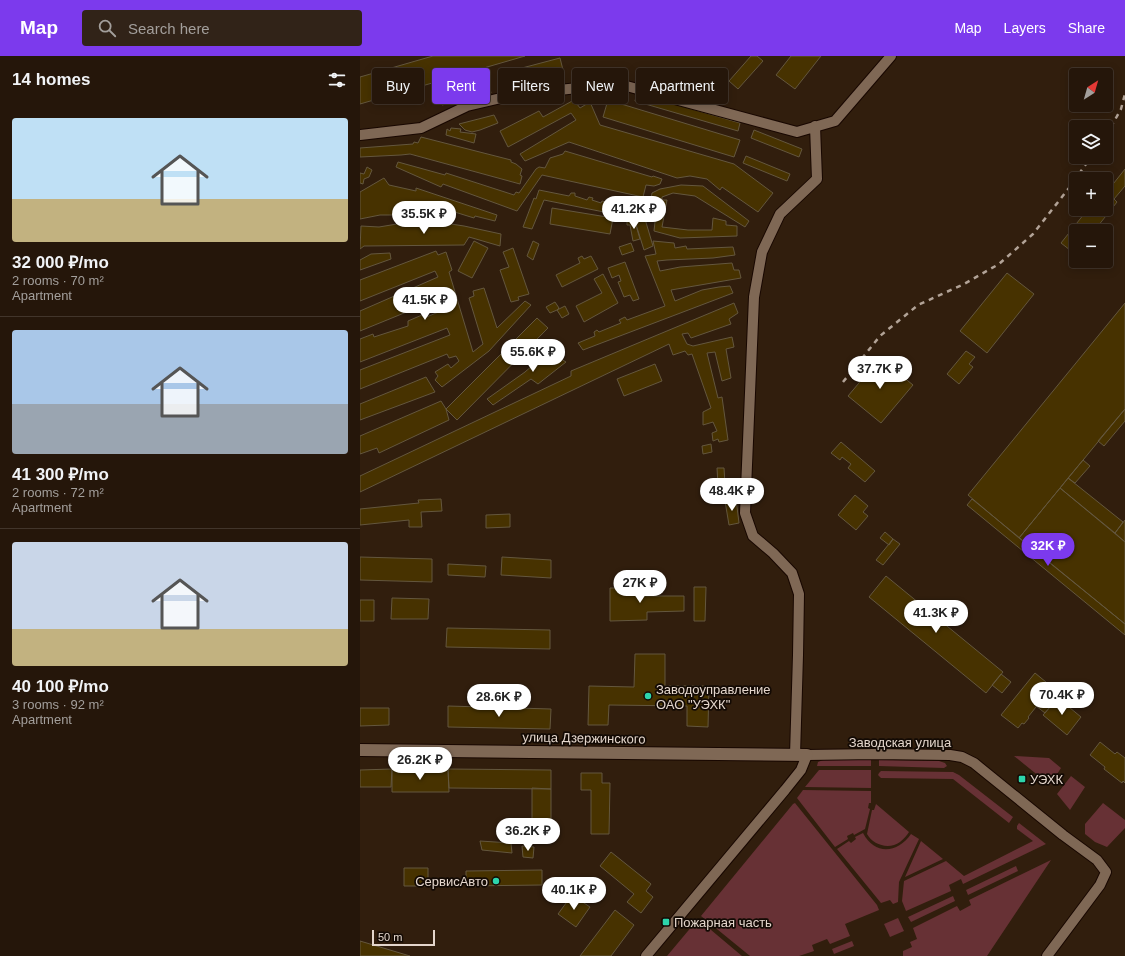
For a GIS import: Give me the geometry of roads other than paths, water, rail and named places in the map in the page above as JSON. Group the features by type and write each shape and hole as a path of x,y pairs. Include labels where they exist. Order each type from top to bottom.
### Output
{"street":[{"path":"360,134 421,128 468,106 518,94 619,84 797,132 835,121 891,56"},
{"path":"795,755 799,594 792,573 773,553 753,536 745,513 754,297 762,252 780,214 817,179 815,126"},
{"name":"улица Дзержинского","path":"360,750 807,755"},
{"name":"Заводская улица","path":"807,755 905,754 950,755 962,757 974,763 1097,860 1106,872 1100,885 1047,956"},
{"path":"646,956 785,790 801,770 807,755"}],"railway":[{"path":"1113,123 1121,109 1125,94"},
{"path":"843,382 880,336 918,305 964,284 999,264 1033,234 1086,164"}],"place":[{"name":"Заводоуправление ОАО \"УЭХК\"","path":"648,696"},
{"name":"УЭХК","path":"1022,779"},
{"name":"СервисАвто","path":"496,881"},
{"name":"Пожарная часть","path":"666,922"}]}
